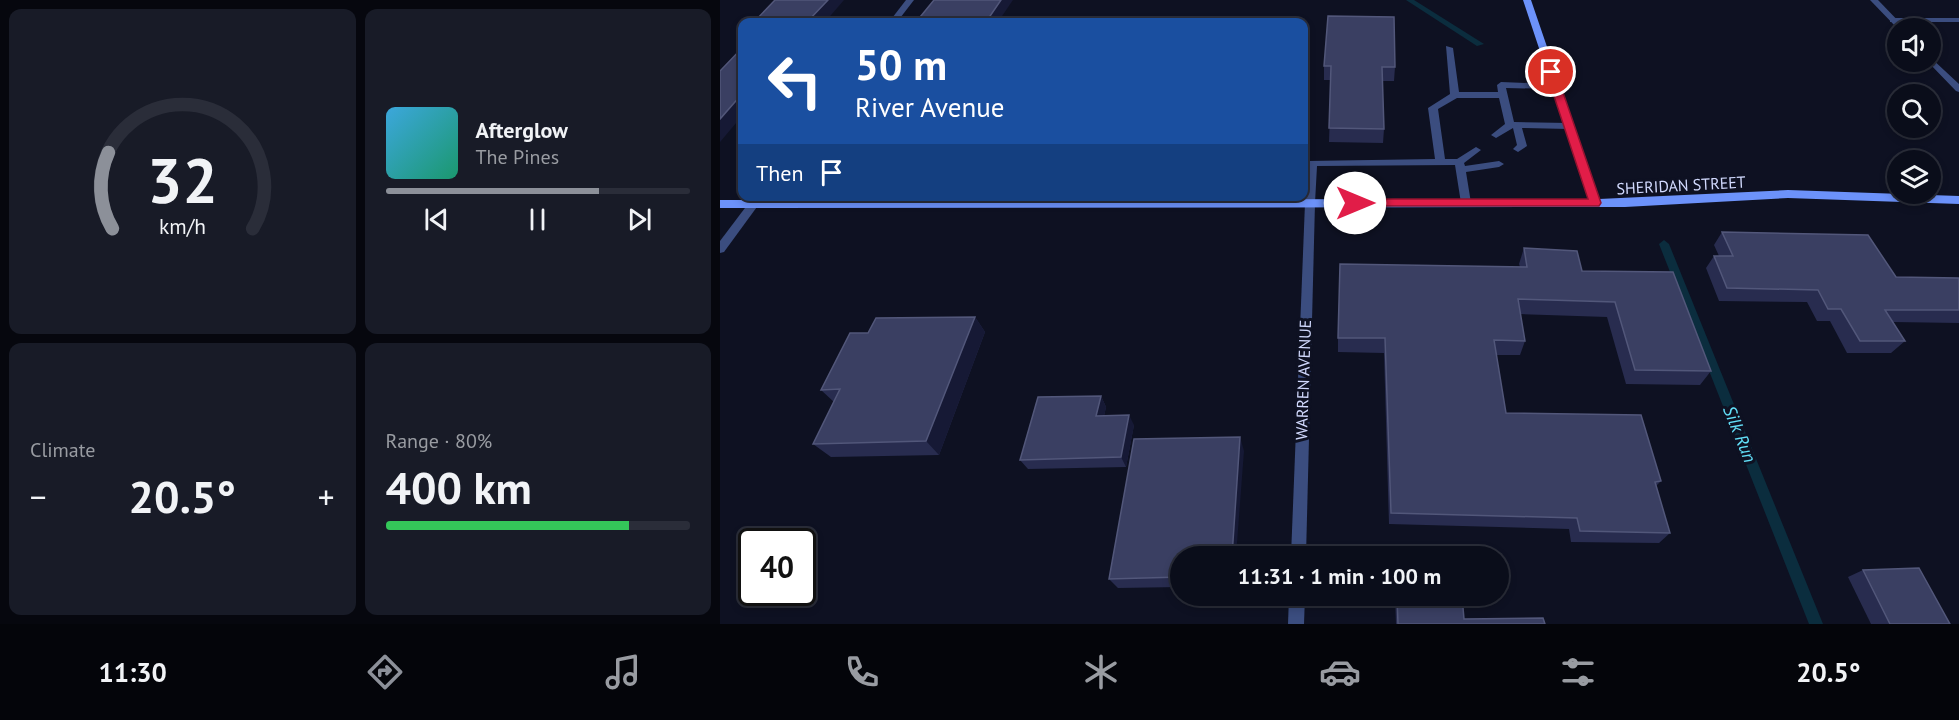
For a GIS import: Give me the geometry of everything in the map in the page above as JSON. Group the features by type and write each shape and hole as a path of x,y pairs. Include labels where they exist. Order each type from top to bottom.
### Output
{"street":[{"path":"896,18 910,0"},
{"path":"1527,0 1595,203"},
{"path":"1874,0 1891,18"},
{"path":"1941,20 1959,20"},
{"path":"1449,48 1455,95"},
{"path":"1941,70 1959,88"},
{"path":"1518,149 1521,146 1501,85 1556,86"},
{"path":"1499,164 1460,166 1441,163 1433,108 1455,95 1503,95"},
{"path":"1496,135 1513,125 1569,126"},
{"path":"1460,166 1476,150"},
{"name":"WARREN AVENUE","path":"1298,546 1312,163 1441,163"},
{"path":"1460,166 1466,203"},
{"name":"SHERIDAN STREET","path":"1257,201 1595,203 1788,194 1959,200"},
{"name":"SHERIDAN STREET","path":"720,204 748,201"},
{"path":"720,249 756,201"},
{"path":"1296,624 1297,606"}],"building":[{"path":"775,0 828,0 811,18 758,18"},
{"path":"934,0 1001,0 989,18 919,18"},
{"path":"1328,16 1394,17 1395,67 1382,67 1384,129 1329,128 1331,66 1324,66"},
{"path":"738,52 738,99 720,119 720,71"},
{"path":"1722,232 1868,235 1896,277 1959,278 1959,310 1885,310 1905,341 1860,341 1841,309 1828,309 1818,290 1727,288 1714,256 1733,256"},
{"path":"1524,248 1577,251 1582,271 1673,272 1711,371 1635,370 1615,302 1518,299 1525,341 1494,340 1506,413 1641,415 1661,481 1655,482 1670,533 1580,531 1577,518 1391,513 1385,338 1338,338 1340,264 1527,267"},
{"path":"975,317 926,441 813,444 840,389 821,390 850,333 868,333 876,318"},
{"path":"1101,396 1096,416 1129,415 1121,457 1020,460 1038,397"},
{"path":"1240,437 1233,546 1170,546 1170,577 1109,579 1134,439"},
{"path":"1919,568 1950,624 1890,624 1863,570"},
{"path":"1397,606 1463,606 1464,619 1543,618 1545,624 1398,624"}],"waterway":[{"name":"Silk Run","path":"1409,0 1480,44"},
{"name":"Silk Run","path":"1664,244 1816,624"}],"route":[{"path":"1355,203 1595,203 1551,72"}]}
